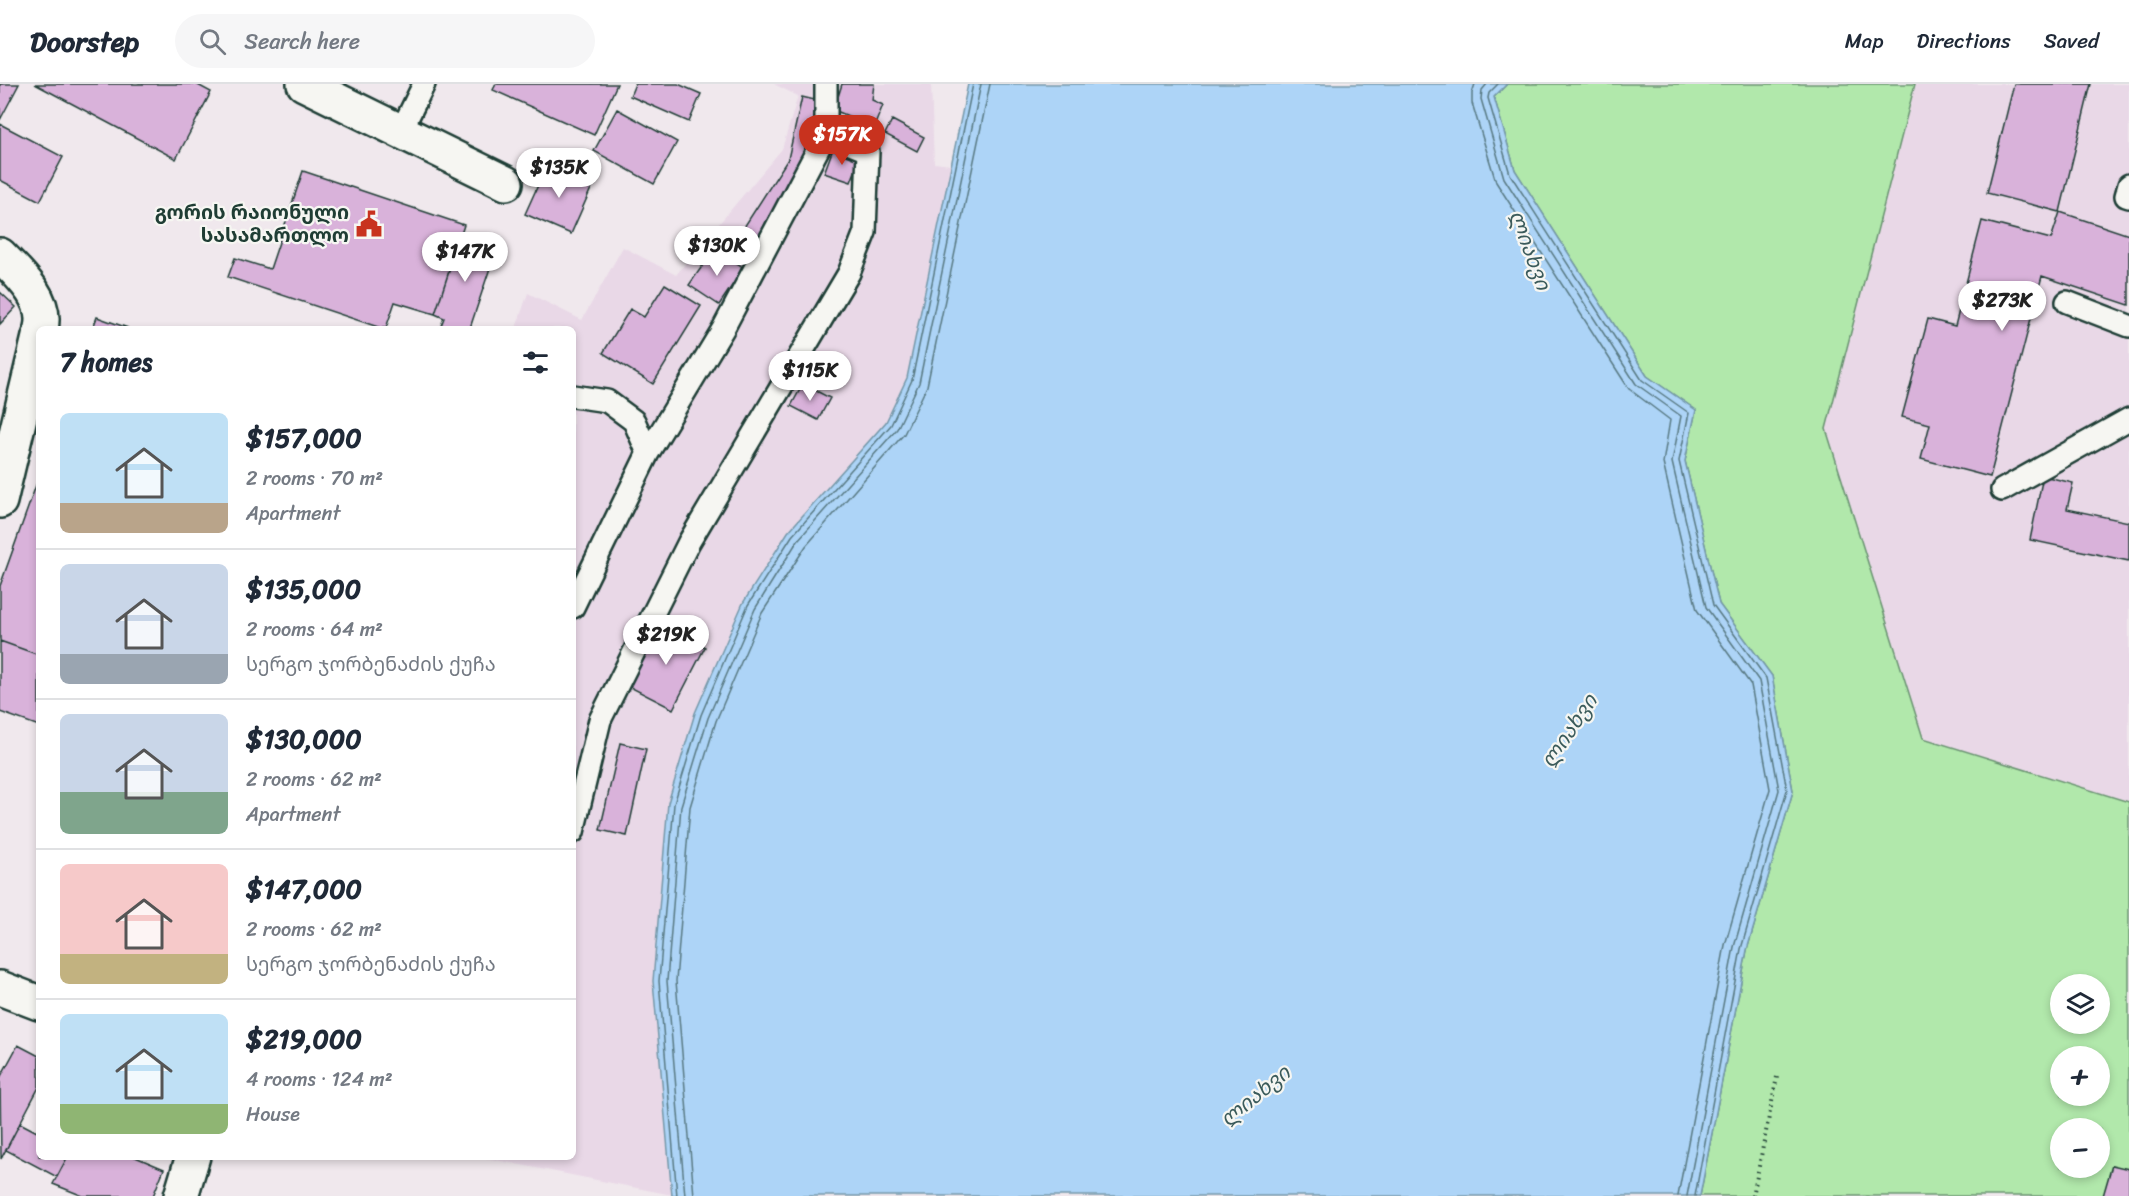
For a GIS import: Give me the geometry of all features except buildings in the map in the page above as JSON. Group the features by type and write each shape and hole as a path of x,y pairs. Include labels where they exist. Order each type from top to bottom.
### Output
{"street":[{"path":"304,84 506,183"},
{"path":"0,255 27,281 44,316 42,326"},
{"path":"0,501 36,350"},
{"path":"0,988 36,1002"},
{"path":"181,1196 192,1160"}],"lane":[{"path":"400,133 424,84"},
{"path":"576,601 648,453 723,329 826,134 826,84"},
{"path":"576,819 600,720 689,542 849,273 865,232 868,151 826,134"},
{"path":"2129,185 2126,196 2129,197"},
{"path":"2067,302 2129,326"},
{"path":"576,396 607,401 634,421 648,453"},
{"path":"2002,490 2129,420"}],"path":[{"path":"1753,1196 1777,1077"}],"shaded area":[{"path":"774,84 931,84 934,163 951,165 907,378 886,422 788,532 653,981 672,1195 496,1160 576,1160 576,326 517,326 528,293 582,320 623,247 676,275 782,149 798,96"},
{"path":"1915,84 2129,84 2129,802 1923,738 1826,429"}],"green space":[{"path":"1507,84 1915,84 1826,429 1923,738 2129,802 2129,1196 1700,1196 1747,950 1793,791 1772,676 1719,604 1685,461 1696,410 1647,376 1515,170 1494,97"}],"water":[{"name":"ლიახვი","path":"968,84 1507,84 1494,97 1515,170 1647,376 1696,410 1685,461 1719,604 1772,676 1793,791 1747,950 1700,1196 672,1196 653,981 668,803 695,713 743,603 788,532 886,422 907,378"}],"place":[{"name":"გორის რაიონული სასამართლო","path":"369,224"}]}
